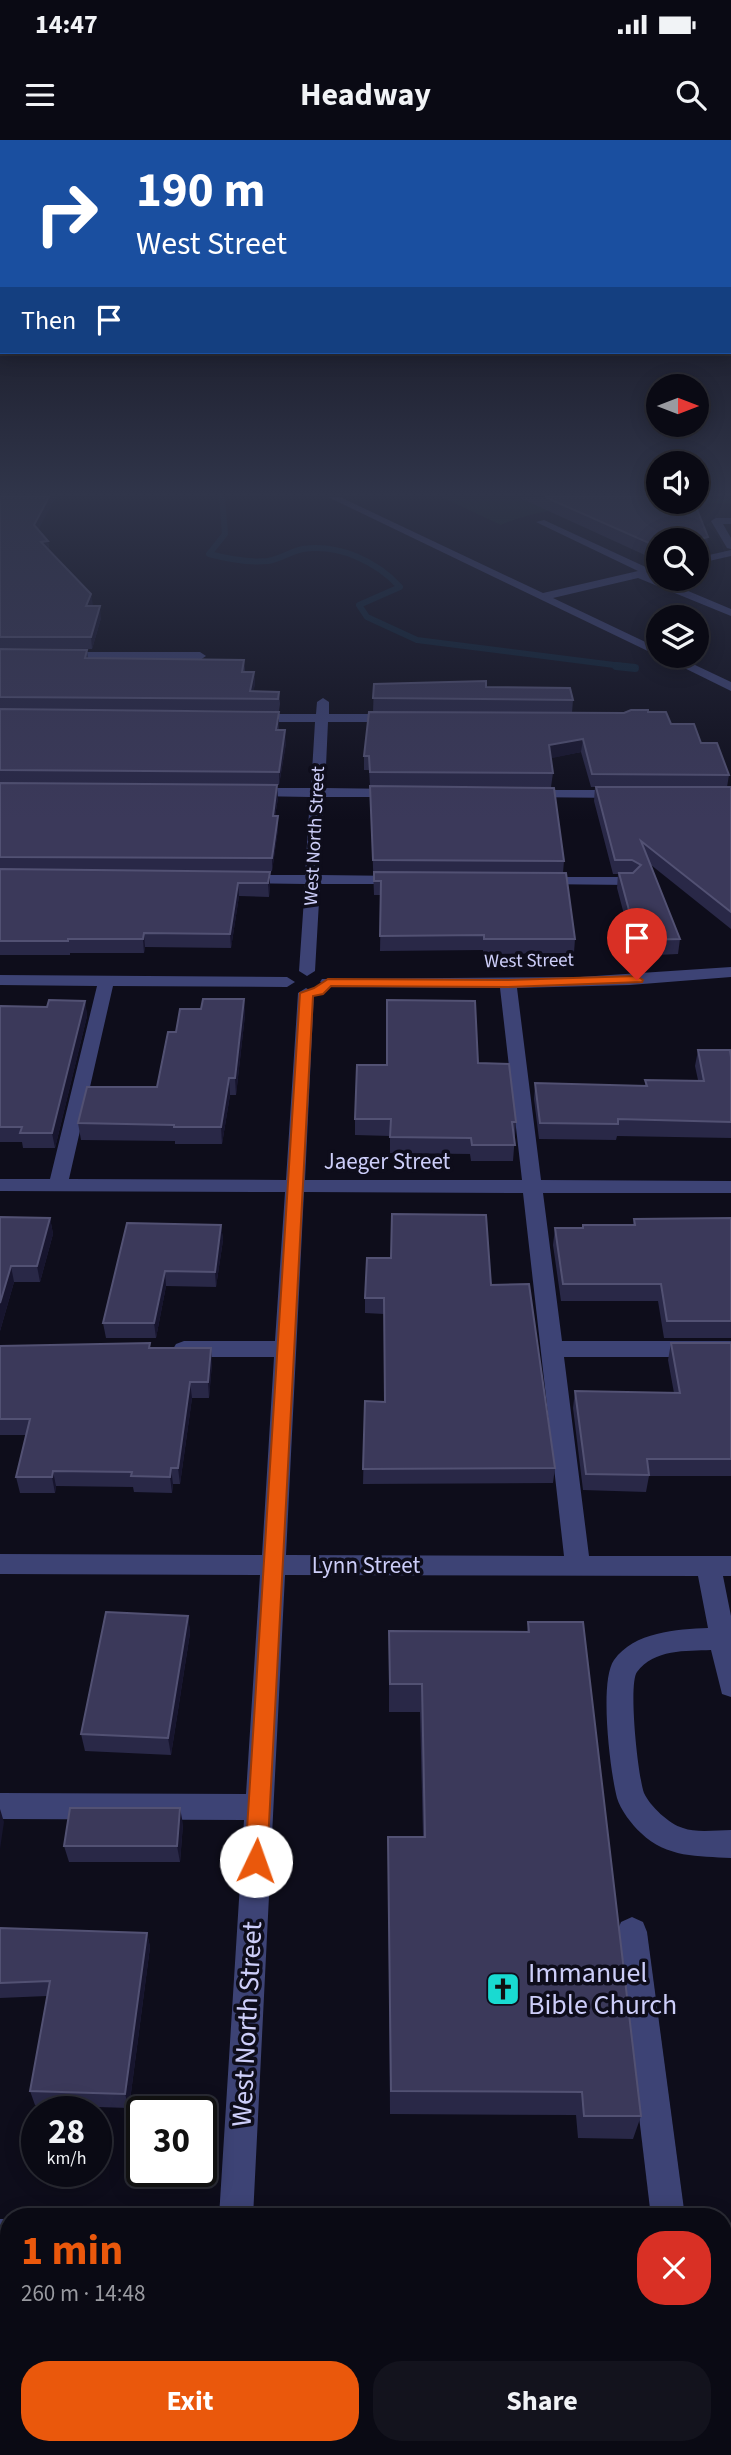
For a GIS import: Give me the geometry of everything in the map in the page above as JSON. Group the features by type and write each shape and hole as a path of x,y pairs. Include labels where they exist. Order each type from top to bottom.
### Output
{"street":[{"path":"558,605 646,646"},
{"path":"715,605 731,613"},
{"path":"53,656 200,656"},
{"path":"691,668 731,687"},
{"name":"West North Street","path":"307,971 323,702"},
{"path":"242,718 404,718"},
{"path":"236,792 413,793"},
{"path":"510,793 634,794"},
{"path":"231,879 409,880"},
{"path":"519,881 630,881"},
{"path":"0,980 287,982 296,973 307,971 321,973 328,982 318,991 306,993 293,989 287,982"},
{"name":"West Street","path":"328,982 508,984 663,979 731,972"},
{"path":"58,1185 106,981"},
{"path":"508,984 578,1566"},
{"name":"West North Street","path":"237,2208 306,993"},
{"name":"Jaeger Street","path":"0,1185 731,1187"},
{"path":"163,1349 285,1349"},
{"path":"552,1349 731,1349"},
{"name":"Lynn Street","path":"0,1564 720,1566"},
{"path":"720,1566 723,1639 731,1686"},
{"path":"723,1639 677,1640 644,1650 624,1667 618,1695 631,1798 651,1824 679,1842 731,1844"},
{"path":"0,1806 259,1807"},
{"path":"632,1932 667,2208"}],"building":[{"path":"0,605 100,606 91,637 0,637"},
{"path":"0,649 87,650 85,658 244,660 242,672 254,672 250,691 279,692 278,699 0,697"},
{"path":"486,681 486,687 570,688 573,700 373,698 374,684"},
{"path":"0,709 279,712 276,730 285,730 279,772 0,770"},
{"path":"631,710 666,712 671,724 694,724 701,743 717,743 729,775 592,774 583,739 549,745 553,773 370,772 369,756 364,756 369,712 624,713"},
{"path":"0,783 277,785 273,816 278,816 272,858 0,857"},
{"path":"370,786 554,788 564,861 373,860"},
{"path":"596,787 731,787 731,912 641,841 680,939 637,940 619,873 633,873 641,865 632,860 615,860"},
{"path":"0,869 270,872 268,883 238,883 230,934 144,933 143,939 0,941"},
{"path":"374,872 566,873 575,939 484,939 484,935 380,936 381,881 374,881"},
{"path":"203,999 244,999 235,1078 229,1078 221,1127 78,1123 87,1087 157,1087 168,1032 176,1032 180,1009 201,1009"},
{"path":"49,1000 85,1001 52,1133 20,1133 22,1127 0,1127 0,1006 47,1007"},
{"path":"387,1000 475,1001 478,1063 509,1064 516,1122 512,1122 515,1145 472,1145 471,1138 390,1137 391,1119 355,1119 357,1065 387,1065"},
{"path":"698,1050 730,1050 731,1122 618,1119 618,1124 540,1123 535,1083 647,1086 645,1080 704,1081"},
{"path":"392,1214 486,1215 491,1285 529,1284 555,1468 363,1469 365,1401 385,1402 384,1298 365,1298 367,1258 391,1258"},
{"path":"0,1217 50,1218 37,1266 11,1266 0,1303"},
{"path":"731,1218 731,1321 667,1321 661,1284 563,1284 555,1228 635,1225 634,1219"},
{"path":"127,1223 221,1225 215,1272 165,1271 154,1323 103,1323"},
{"path":"150,1343 149,1348 211,1348 208,1382 190,1382 178,1468 171,1468 170,1477 131,1476 132,1472 53,1471 52,1477 16,1477 30,1419 0,1419 0,1346"},
{"path":"671,1343 731,1343 731,1459 647,1459 649,1475 586,1474 575,1391 680,1393"},
{"path":"106,1612 188,1616 168,1738 81,1734"},
{"name":"Immanuel Bible Church","path":"528,1622 583,1622 641,2116 584,2116 582,2092 391,2091 388,1837 425,1837 422,1684 390,1684 389,1631 529,1632"},
{"path":"70,1808 180,1808 177,1846 64,1846"},
{"path":"0,1928 147,1933 125,2094 30,2091 50,1981 0,1983"}],"waterway":[{"path":"359,605 367,617 417,640 630,667"},
{"path":"616,666 635,668"}],"place":[{"name":"Immanuel Bible Church","path":"503,1989"}],"route":[{"path":"256,1861 306,993 323,989 328,982 508,984 637,980"}]}
